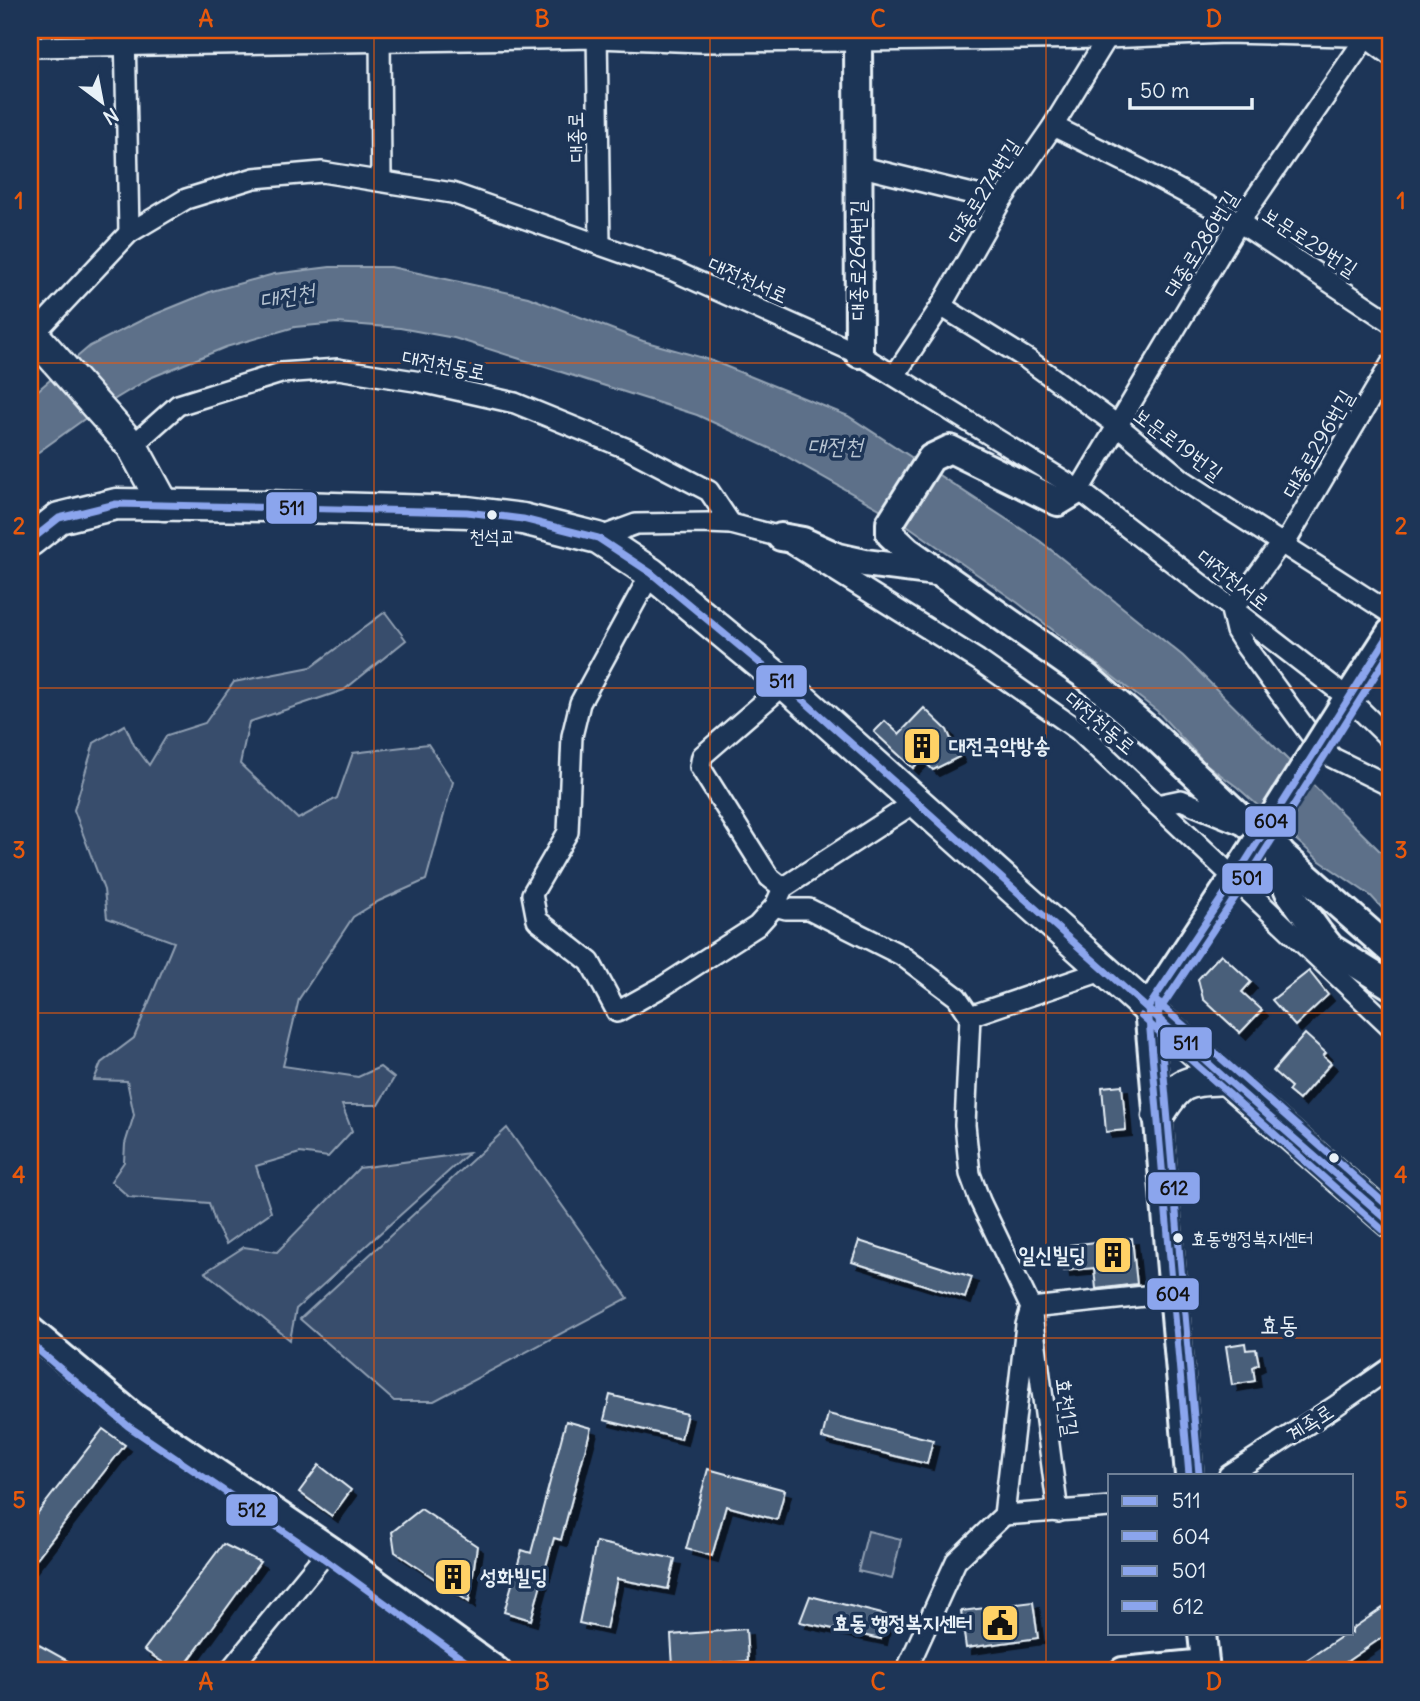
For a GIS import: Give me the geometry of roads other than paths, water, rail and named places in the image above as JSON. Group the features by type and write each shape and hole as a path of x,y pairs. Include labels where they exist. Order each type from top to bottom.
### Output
{"main road":[{"name":"대종로264번길","path":"858,35 859,354"},
{"path":"35,339 127,440 164,505"},
{"path":"1078,490 1058,502 950,449 931,458 890,523 890,534 895,541 1087,677 1390,950"},
{"path":"30,541 59,519 116,504 467,512 523,519 598,538 652,573 785,684 1226,1079 1390,1222"},
{"path":"782,537 803,541 838,557 941,573"},
{"path":"1189,1474 1149,1008 1390,633"},
{"path":"1280,852 1280,872 1326,954 1390,985"},
{"path":"1158,1116 1172,1092 1190,1081 1226,1079"},
{"path":"30,1330 134,1417 329,1549 497,1671"},
{"path":"1123,1671 1205,1667 1202,1634"}],"street":[{"path":"30,47 126,37 597,34 701,42 858,35 1226,33 1369,34 1390,37"},
{"name":"대종로","path":"597,34 600,245"},
{"name":"대종로274번길","path":"895,375 941,306 1000,201 1053,125 1108,34"},
{"path":"1369,34 1390,55"},
{"name":"대종로286번길","path":"1078,490 1239,222 1369,34"},
{"path":"380,36 381,180"},
{"path":"126,37 129,233"},
{"name":"보문로29번길","path":"1053,125 1239,222 1390,322"},
{"name":"대종로264번길","path":"858,166 1000,201"},
{"name":"대전천서로","path":"35,339 129,233 186,199 254,178 322,172 452,192 674,271 859,354 1078,490 1232,608 1390,739"},
{"name":"보문로19번길","path":"941,306 1027,359 1117,425 1183,480 1390,613"},
{"name":"대종로296번길","path":"1232,608 1282,544 1390,365"},
{"name":"대전천동로","path":"127,440 178,405 281,373 338,369 421,382 515,403 628,449 709,491 731,524"},
{"name":"대전천동로","path":"598,538 636,524 731,524 782,537 978,660 1078,730 1157,805 1241,867 1326,954 1390,1026"},
{"path":"652,573 580,703 572,736 568,832 532,894 537,920 590,962 617,1012 662,987 757,926 775,906 783,888 917,801"},
{"path":"1232,608 1236,631 1246,648 1312,737 1333,758 1390,786"},
{"path":"783,888 769,877 700,767 702,756 785,684"},
{"path":"1157,805 1181,800 1254,830"},
{"path":"775,906 809,909 901,955 957,997 970,1016 1105,970"},
{"name":"효천1길","path":"970,1016 965,1125 970,1174 1031,1308 1058,1512"},
{"path":"906,1671 956,1561 1004,1515 1026,1325 1031,1308 1173,1293"},
{"name":"계족로","path":"1231,1474 1334,1408 1390,1368"},
{"path":"1004,1515 1108,1507"},
{"path":"229,1671 329,1549"}],"water":[{"name":"대전천","path":"330,267 391,267 528,297 643,341 710,360 848,416 1040,541 1183,656 1390,861 1390,917 1371,896 1320,861 1237,787 1206,764 1157,711 1018,603 901,521 782,454 697,415 454,338 400,328 337,323 295,327 226,347 150,378 97,410 30,458 30,397 90,346 146,318 212,291 274,274"}],"place":[{"name":"천석교","path":"492,515"},
{"name":"대전국악방송","path":"922,746"},
{"name":"효동행정복지센터","path":"1178,1238"},
{"name":"일신빌딩","path":"1113,1255"},
{"name":"성화빌딩","path":"453,1577"},
{"name":"효동 행정복지센터","path":"1000,1623"}],"district":[{"name":"효동","path":"1279,1325"}]}
